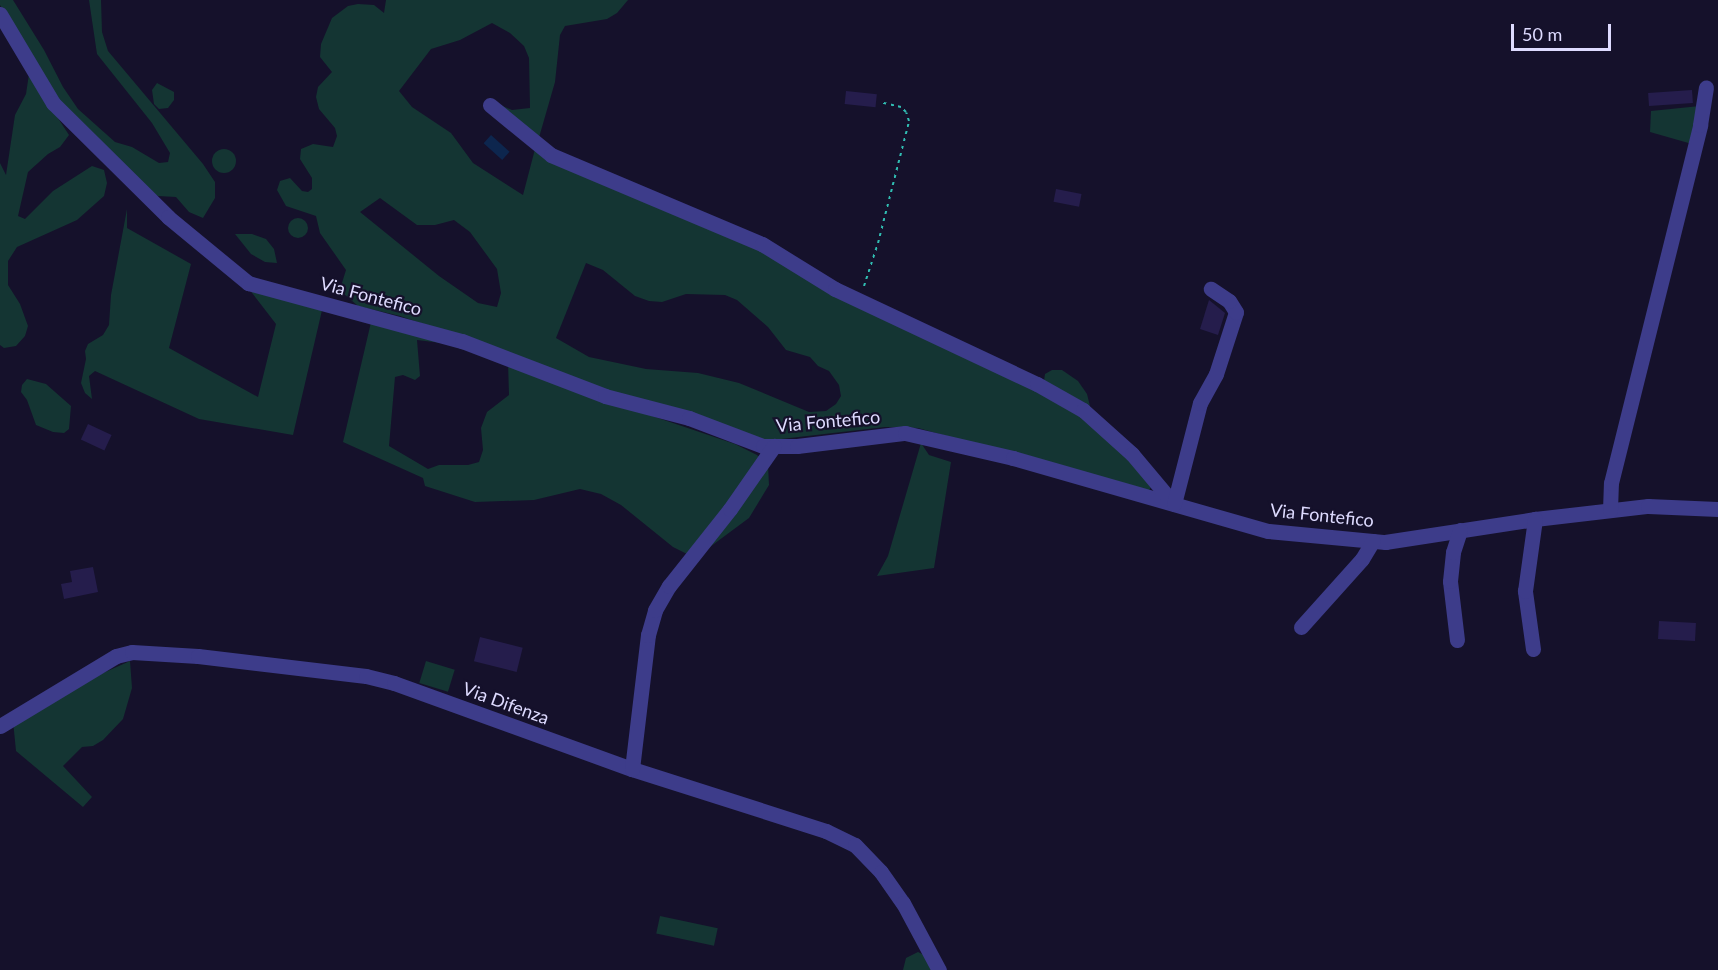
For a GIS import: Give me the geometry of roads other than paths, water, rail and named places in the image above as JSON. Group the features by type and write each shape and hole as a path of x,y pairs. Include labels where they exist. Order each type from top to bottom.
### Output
{"street":[{"name":"Via Fontefico","path":"0,14 53,103 168,217 248,283 462,341 605,396 689,418 763,446 905,433 1013,458 1268,531 1385,542 1535,519 1648,506 1718,509"},
{"path":"1610,510 1611,483 1700,125 1706,87"},
{"path":"490,105 550,155 762,244 835,289 1037,384 1083,410 1105,427 1143,466 1174,504"},
{"path":"1174,504 1200,403 1216,374 1236,312 1229,301 1211,289"},
{"path":"632,769 648,635 655,610 669,586 730,509 774,446"},
{"path":"1533,649 1525,591 1535,519"},
{"path":"1457,640 1450,581 1453,552 1460,530"},
{"path":"1301,627 1362,559 1373,541"},
{"name":"Via Difenza","path":"0,726 116,656 145,651 366,676 394,683 632,769 826,831 855,845 881,872 892,888 939,970"}],"water":[{"path":"491,135 510,152 502,160 484,143"}]}
